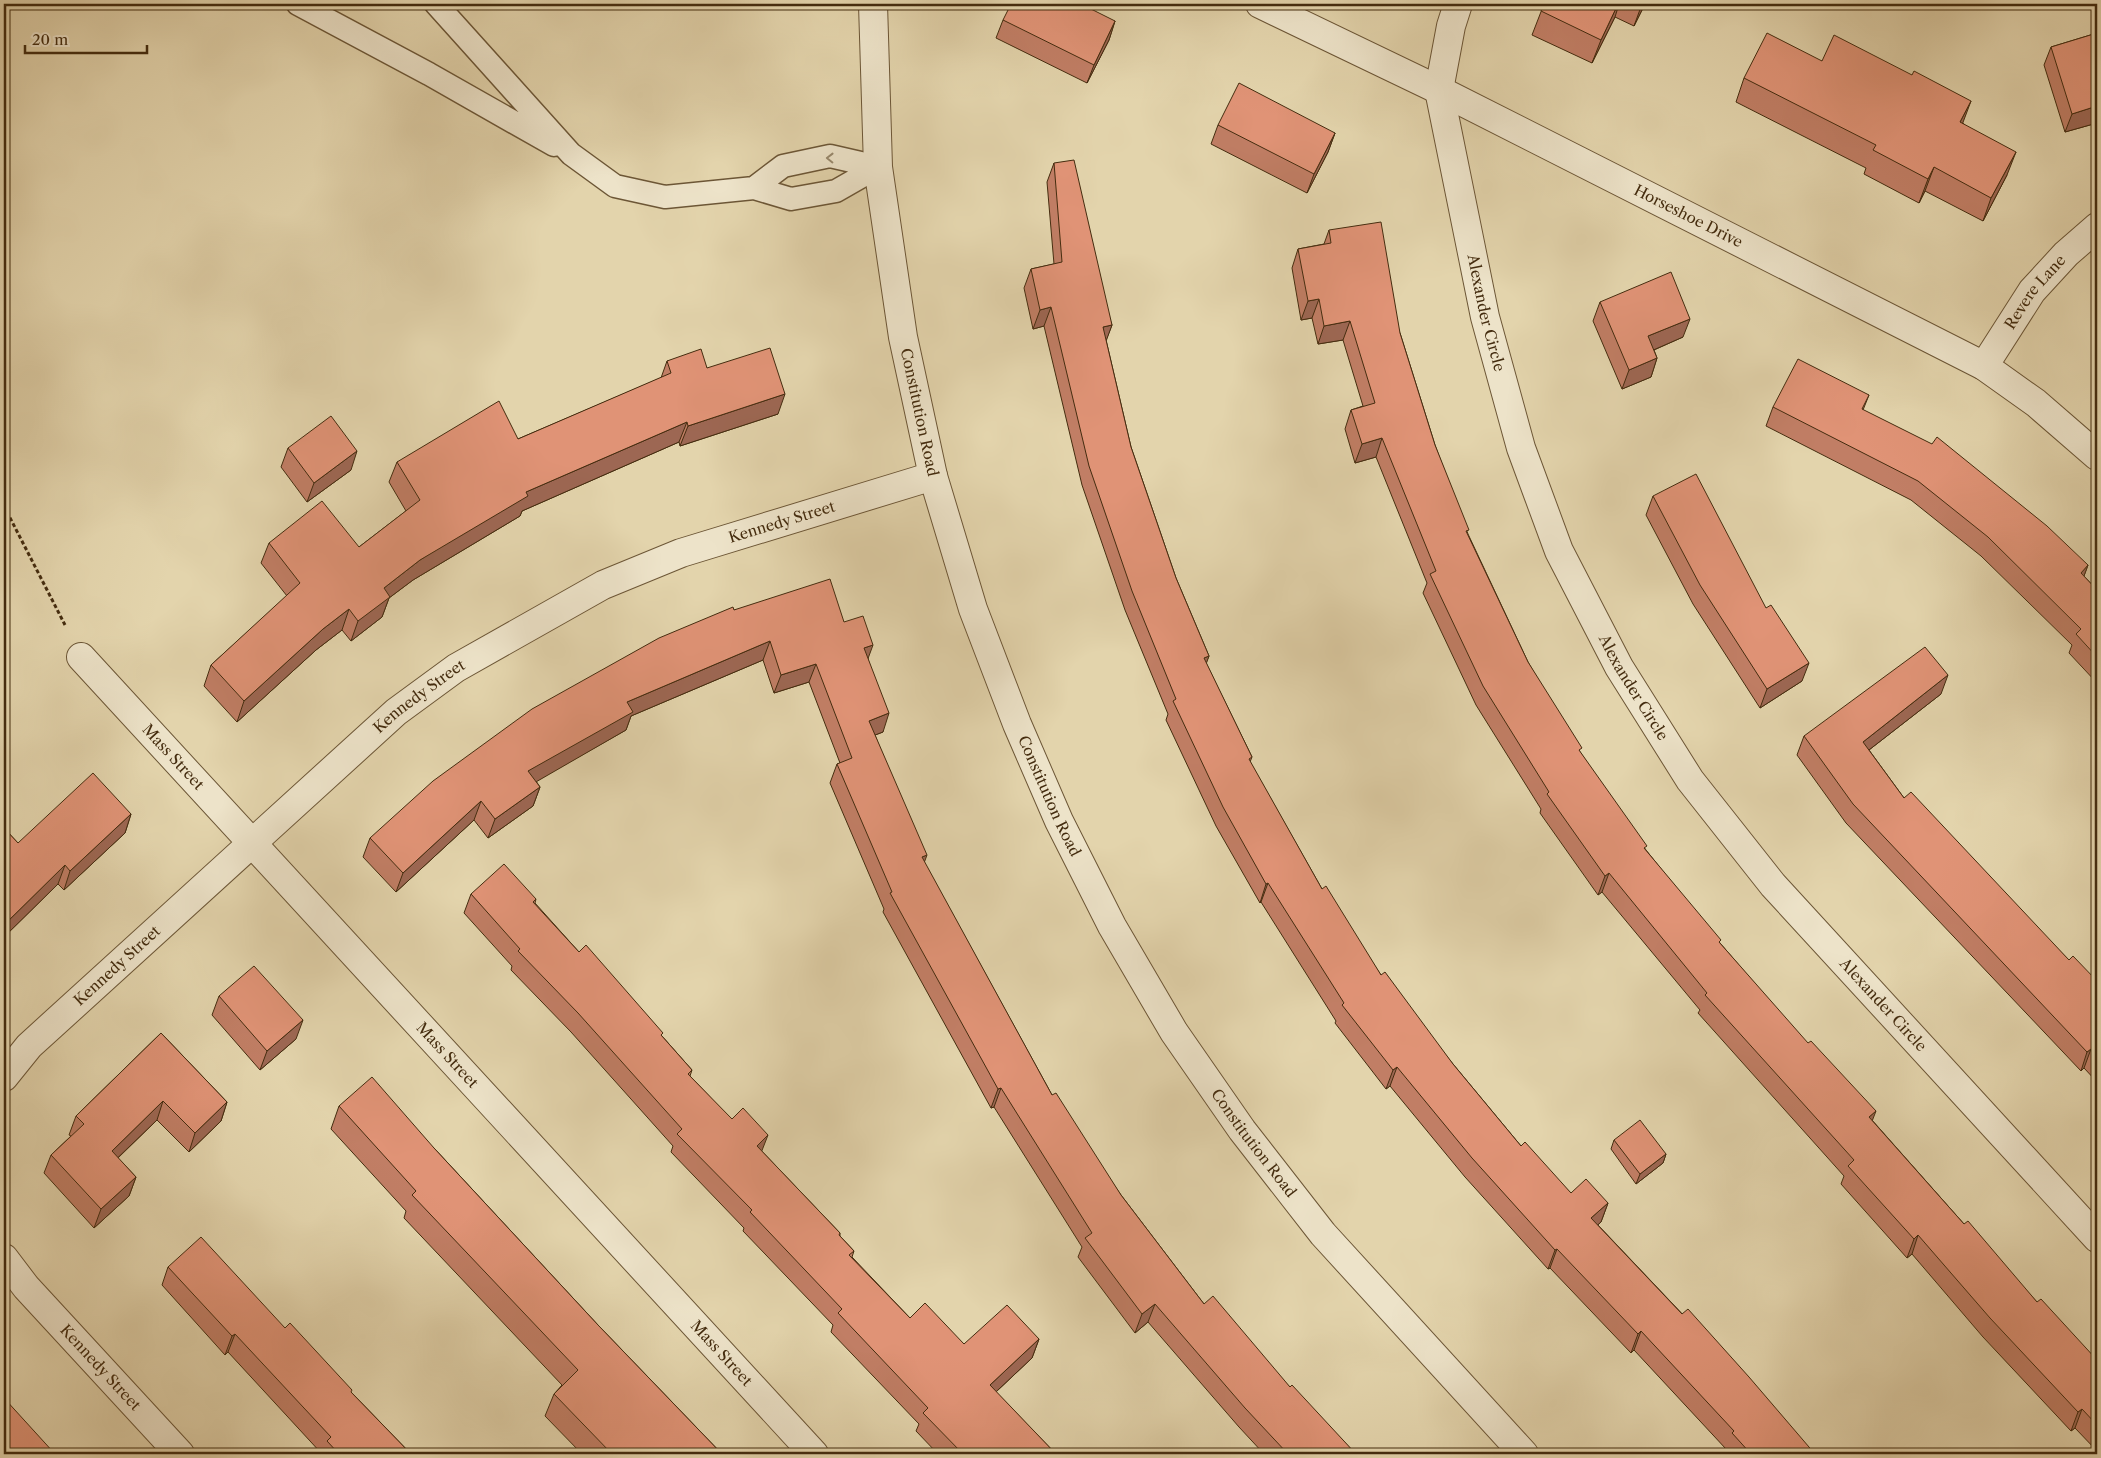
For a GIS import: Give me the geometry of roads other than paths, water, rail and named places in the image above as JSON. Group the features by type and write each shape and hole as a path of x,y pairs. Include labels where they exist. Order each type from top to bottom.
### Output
{"street":[{"name":"Constitution Road","path":"873,4 878,167 903,337 933,476 973,609 1017,724 1059,821 1112,926 1174,1032 1242,1130 1323,1234 1524,1454"},
{"name":"Horseshoe Drive","path":"1260,4 1439,90 1984,366 2036,403 2097,456"},
{"name":"Alexander Circle","path":"1458,4 1451,26 1439,90 1485,317 1521,448 1559,551 1619,668 1690,780 1773,885 2097,1238"},
{"name":"Revere Lane","path":"1984,366 2032,291 2066,254 2097,227"},
{"name":"Kennedy Street","path":"4,1077 29,1046 250,843 404,706 456,668 595,589 681,553 933,476"},
{"name":"Mass Street","path":"81,657 250,843 814,1454"},
{"name":"Kennedy Street","path":"4,1258 26,1288 180,1454"}],"lane":[{"path":"298,4 430,74 570,154 615,186 665,197 754,188 791,199 836,191 878,167"},
{"path":"436,4 570,154"},
{"path":"754,188 783,166 830,156 878,167"}]}
